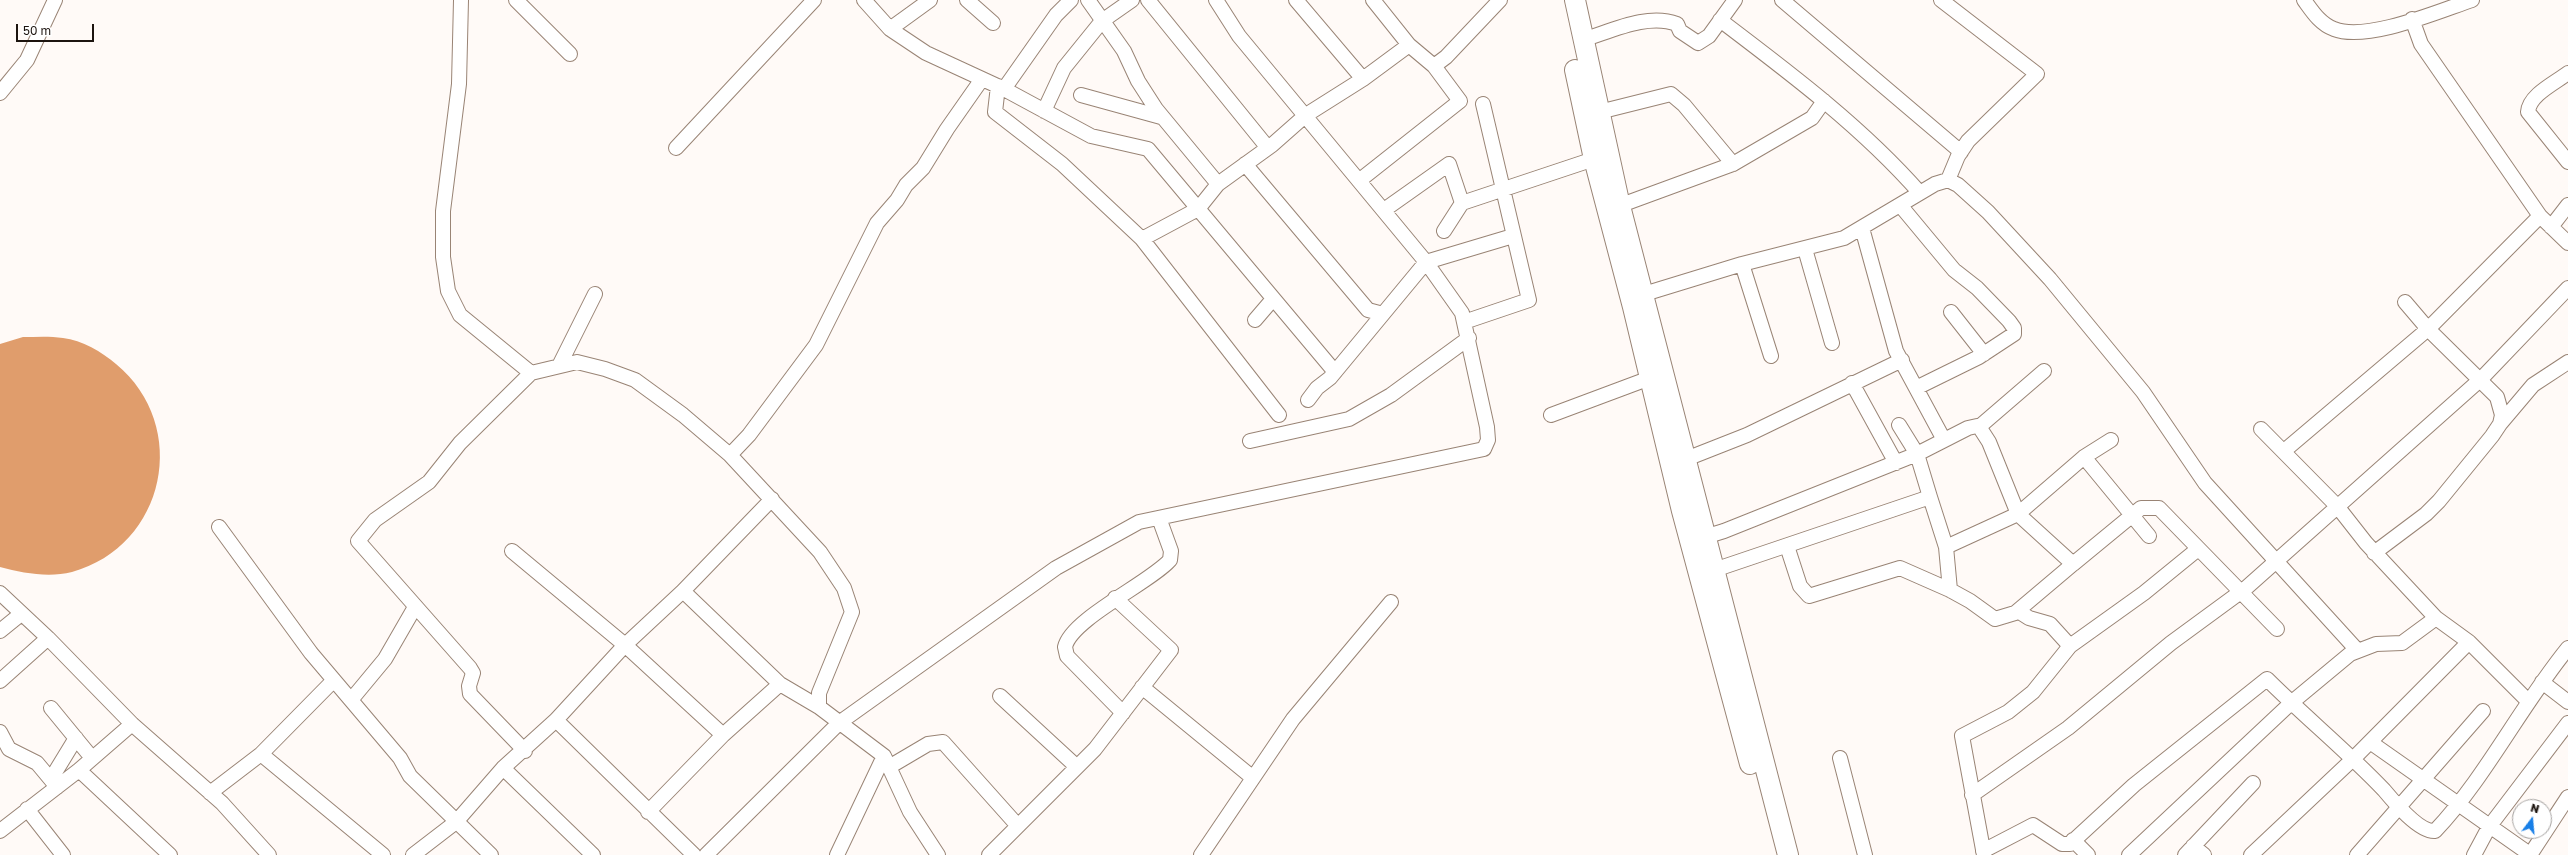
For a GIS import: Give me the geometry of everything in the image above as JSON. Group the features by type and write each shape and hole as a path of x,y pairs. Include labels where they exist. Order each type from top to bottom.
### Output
{"highway":[{"path":"1561,0 1594,159 1644,294 1686,459 1697,539 1714,570 1788,855"},
{"path":"1575,0 1582,40 1599,112 1613,208 1650,378 1697,539 1774,855"}],"street":[{"path":"0,93 27,60 37,42 55,0"},
{"path":"461,0 459,84 442,211 443,257 448,291 460,315 531,373"},
{"path":"516,0 570,54"},
{"path":"676,148 814,0"},
{"path":"864,0 890,28 926,53 1001,88 1091,136 1148,149 1335,372"},
{"path":"890,28 930,0"},
{"path":"967,0 993,23"},
{"path":"1088,0 1124,51 1138,81 1161,117 1218,184"},
{"path":"1044,111 1064,68 1102,21 1132,0"},
{"path":"1148,0 1268,148"},
{"path":"706,855 839,723 1056,568 1139,522 1484,449 1488,440 1488,427 1469,338 1462,313 1426,262 1360,180 1239,36 1216,0"},
{"path":"1296,0 1363,79"},
{"path":"1360,180 1460,100 1434,66 1409,46 1373,0"},
{"path":"1434,66 1446,57 1500,0"},
{"path":"1582,40 1641,22 1664,20 1677,24 1680,31 1698,43 1709,36 1735,0"},
{"path":"1782,0 1961,152"},
{"path":"1941,0 2037,74 1968,141 1961,152 1948,180"},
{"path":"2304,0 2317,18 2334,29 2379,30 2414,27 2472,0"},
{"path":"1067,1 1001,88 995,112 1062,164 1142,239 1279,415"},
{"path":"1720,20 1824,101 1883,154 1920,193"},
{"path":"2414,27 2540,216 2568,244"},
{"path":"1142,239 1198,208 1218,184 1268,148 1306,115 1363,79 1409,46"},
{"path":"2567,158 2528,112 2528,106 2534,99 2568,73"},
{"path":"730,455 749,435 816,344 877,224 897,200 906,185 923,168 947,129 982,79"},
{"path":"1599,112 1671,94 1684,105 1733,164"},
{"path":"1081,95 1161,117"},
{"path":"1613,208 1733,164 1812,118 1824,101"},
{"path":"1464,322 1529,300 1501,188 1483,104"},
{"path":"1444,231 1462,203 1501,188 1594,159"},
{"path":"1245,164 1368,310 1383,314"},
{"path":"1384,210 1449,164 1462,203"},
{"path":"1644,294 1742,264 1844,238 1935,184 1948,180 1958,185 1988,212 2083,316 2143,392 2205,483 2275,562 2357,650"},
{"path":"1900,205 1954,270 1977,288 2014,328 2014,334 1984,354 1916,388"},
{"path":"2551,227 2568,205"},
{"path":"2284,451 2428,329 2540,216"},
{"path":"1862,228 1887,324 1902,360 1944,440"},
{"path":"1308,400 1335,372 1426,262 1513,236"},
{"path":"1805,248 1832,343"},
{"path":"1742,264 1771,356"},
{"path":"1972,795 2068,728 2171,643 2241,591 2481,379 2568,288"},
{"path":"560,364 595,294"},
{"path":"1255,320 1273,299"},
{"path":"2405,302 2428,329 2481,379 2499,402 2502,415 2500,424"},
{"path":"1951,312 1984,354"},
{"path":"1250,442 1349,419 1392,395 1469,338"},
{"path":"1686,459 1747,435 1902,360"},
{"path":"525,751 470,694 468,686 473,673 358,541 375,520 429,482 460,443 531,373 560,364 576,362 635,380 683,415 730,455 820,552 844,588 852,612 819,693 819,707"},
{"path":"2374,552 2426,514 2439,501 2533,385 2568,362"},
{"path":"1697,539 1724,531 1896,463 1968,428 1979,427 2044,371"},
{"path":"1551,415 1650,378"},
{"path":"1852,383 1896,463"},
{"path":"1899,425 1917,454 1946,547 1950,590"},
{"path":"1979,427 1989,442 2018,514 2073,564"},
{"path":"2261,429 2337,506 2374,552 2436,618 2469,642 2528,701"},
{"path":"1946,547 2018,514 2084,457 2111,440"},
{"path":"2084,457 2149,536"},
{"path":"1714,570 1930,497"},
{"path":"413,855 456,822 503,768 525,751 556,720 625,645 683,591 772,499"},
{"path":"1788,546 1800,586 1810,596 1900,568 1970,600 1995,619 2004,618 2018,610 2141,508 2158,508 2278,628"},
{"path":"1123,713 1066,652 1068,639 1115,598 1170,560 1171,551 1159,518"},
{"path":"219,527 311,653 400,758 410,776 491,855"},
{"path":"2198,549 2144,592 2070,646 2034,692 2008,712 1962,736 1984,853 2033,825 2062,844 2070,844 2134,785 2267,679 2291,703 2354,758 2399,807 2425,829 2435,831 2459,805 2528,701 2568,648"},
{"path":"512,551 625,645 723,735"},
{"path":"683,591 780,684 819,707 887,762 910,812 938,855"},
{"path":"0,594 48,638 132,724 210,793 270,855"},
{"path":"989,855 1095,749 1171,650 1115,598"},
{"path":"1201,855 1292,719 1392,602"},
{"path":"350,700 385,659 415,607"},
{"path":"2018,610 2029,618 2050,624 2070,646"},
{"path":"0,631 21,614"},
{"path":"2128,855 2291,703 2350,654 2357,650 2376,644 2402,643 2436,618"},
{"path":"0,681 48,638"},
{"path":"2251,855 2354,758 2469,642"},
{"path":"210,793 261,754 334,680"},
{"path":"2542,682 2568,702"},
{"path":"648,812 723,735 780,684"},
{"path":"1142,687 1253,778"},
{"path":"1000,696 1077,767"},
{"path":"51,708 92,758"},
{"path":"2357,855 2483,710"},
{"path":"556,720 648,812 694,855"},
{"path":"2474,855 2489,827 2568,723"},
{"path":"0,831 28,809 54,783 79,770 132,724"},
{"path":"0,732 9,748 37,763 54,783"},
{"path":"54,783 76,738"},
{"path":"836,855 887,762 928,744 943,742 1018,826"},
{"path":"2370,742 2422,781 2530,855 2568,797"},
{"path":"261,754 383,855"},
{"path":"1840,758 1865,855"},
{"path":"503,768 593,855"},
{"path":"79,770 170,855"},
{"path":"2204,855 2189,850 2253,783"},
{"path":"28,809 62,855"},
{"path":"2073,840 2088,855"}],"shaded area":[{"path":"23,337 58,337 77,341 98,351 116,364 139,390 154,419 160,450 157,482 147,511 129,537 104,558 72,572 63,574 36,574 0,567 0,344"}]}
